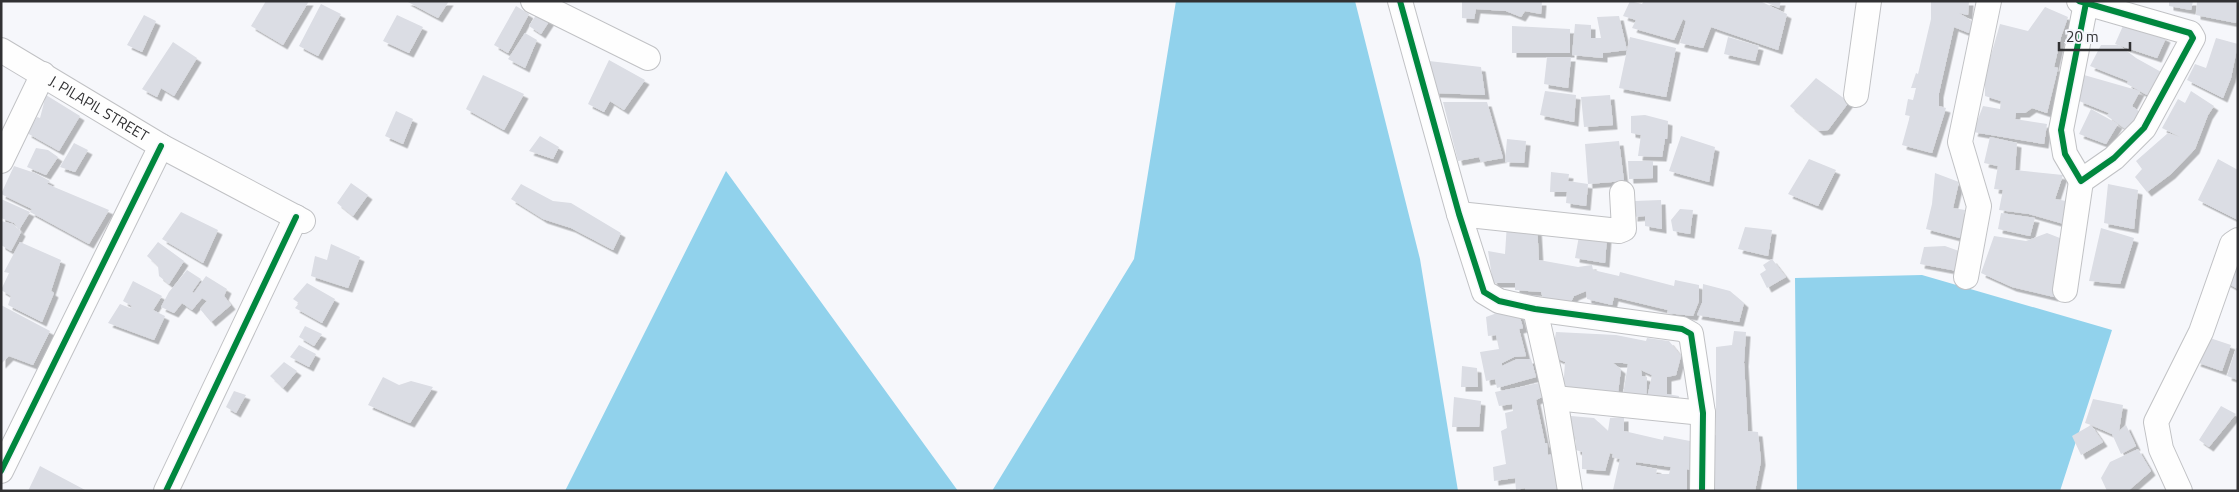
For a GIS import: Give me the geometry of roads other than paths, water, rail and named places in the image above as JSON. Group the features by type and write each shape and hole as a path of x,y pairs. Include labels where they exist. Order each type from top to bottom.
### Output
{"street":[{"path":"533,1 648,58"},
{"path":"1400,1 1459,214 1484,292 1499,301 1535,309 1682,329 1691,334 1694,338 1703,413 1702,491"},
{"path":"1856,95 1870,1"},
{"path":"1966,277 1979,206 1960,142 1989,1"},
{"path":"2065,290 2081,181 2065,154 2062,130 2082,2 2190,33 2193,41 2144,128 2114,158 2081,181"},
{"name":"J. PILAPIL STREET","path":"1,50 161,146 299,219 166,491"},
{"path":"1,161 43,74"},
{"path":"1,471 161,146"},
{"path":"1459,214 1619,231 1624,229 1626,223 1622,194"},
{"path":"2180,491 2161,449 2156,422 2200,332 2232,244 2238,240"},
{"path":"1535,309 1555,398 1570,491"},
{"path":"1555,398 1703,413"}],"water":[{"path":"1176,1 1355,1 1420,259 1458,491 992,491 1134,259"},
{"path":"726,171 958,491 565,491"},
{"path":"1922,275 2112,330 2060,491 1797,491 1795,278"}]}
